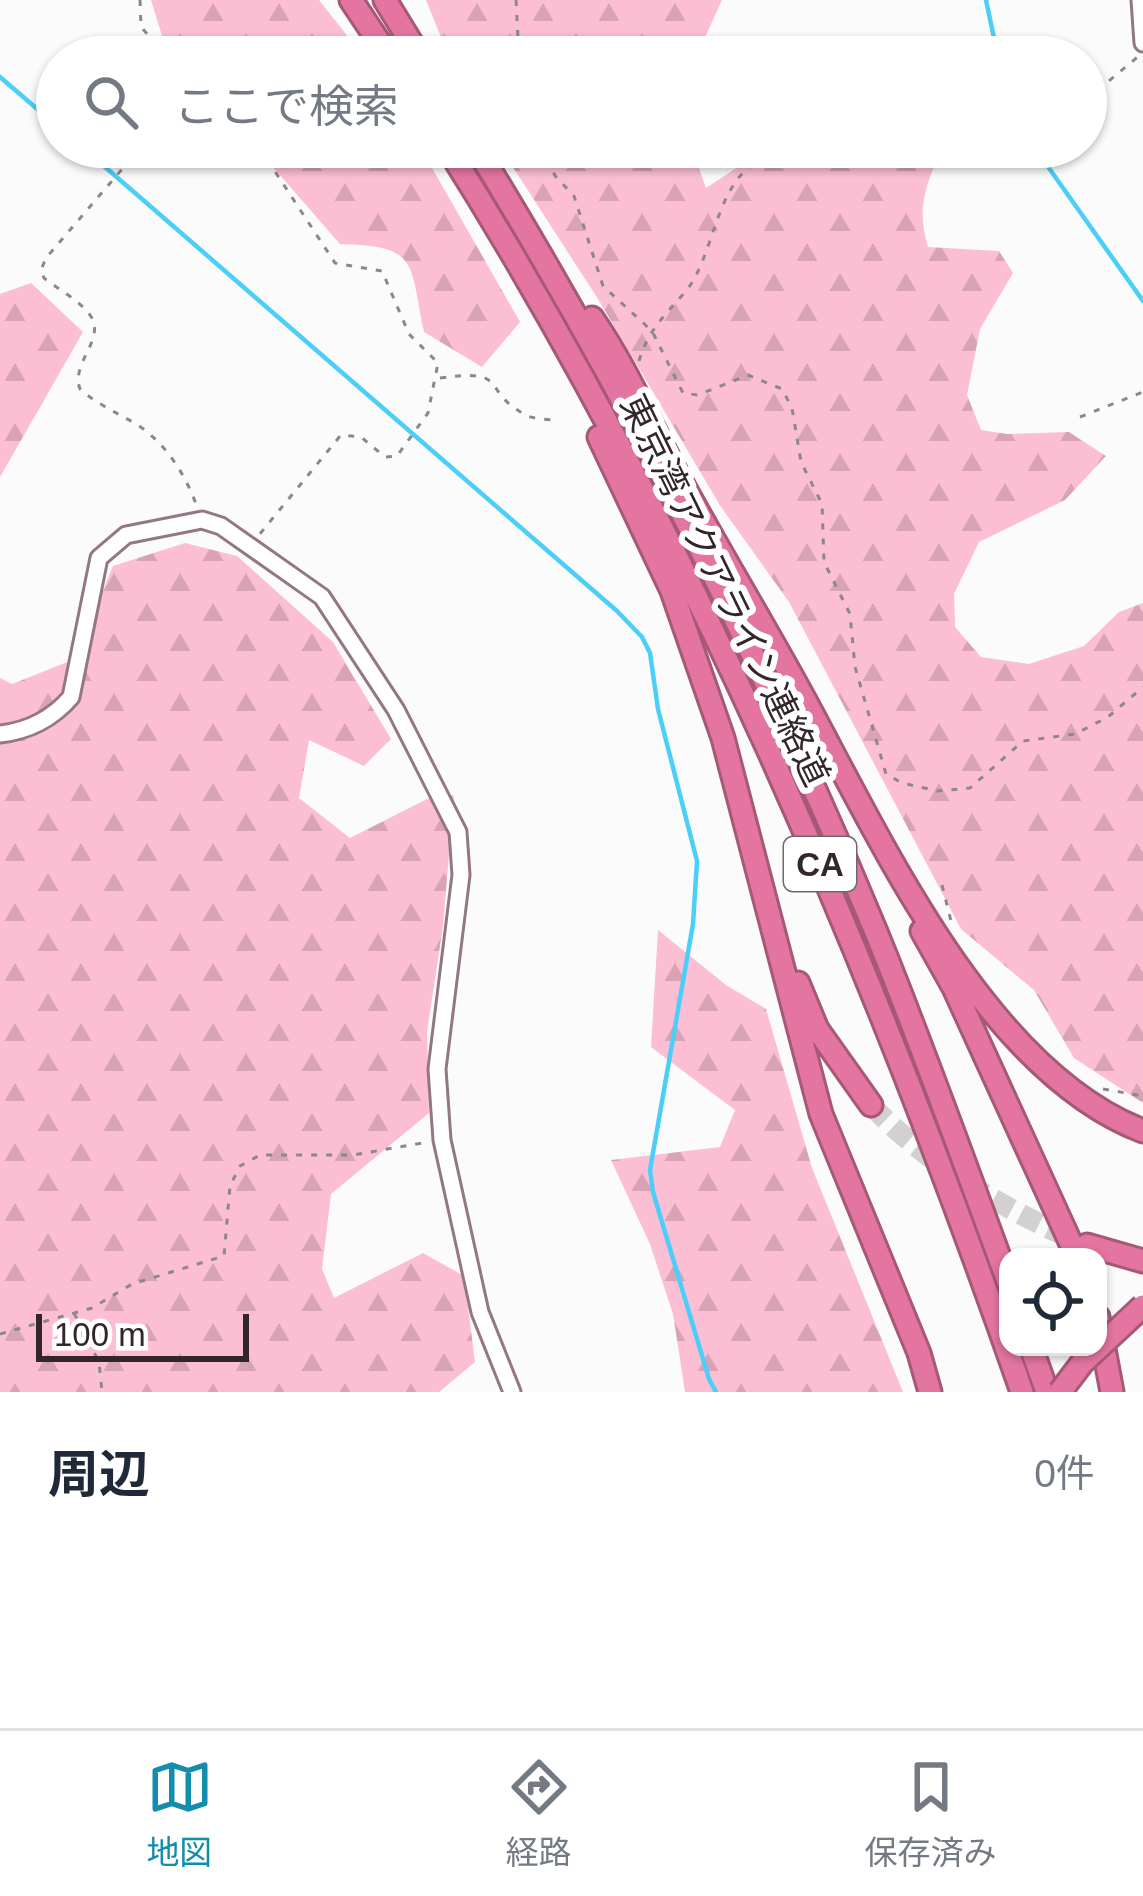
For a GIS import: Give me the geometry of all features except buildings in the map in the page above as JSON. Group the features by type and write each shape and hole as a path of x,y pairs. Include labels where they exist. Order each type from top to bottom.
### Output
{"highway":[{"path":"351,0 375,36"},
{"path":"385,0 407,36"},
{"name":"CA","path":"460,168 478,197"},
{"name":"CA","path":"489,168 502,190"},
{"path":"502,190 614,349 678,475 888,854 978,993 1033,1058 1089,1105 1143,1131"},
{"name":"東京湾アクアライン連絡道","path":"502,190 594,346 727,599 876,933 999,1257"},
{"path":"478,197 632,501 672,591 723,739 821,1114 919,1353 930,1392"},
{"name":"東京湾アクアライン連絡道","path":"478,197 644,489 817,857 926,1128 1022,1392"},
{"path":"888,854 903,896 954,988 1081,1248"},
{"path":"762,893 817,1029 871,1105"},
{"path":"1107,1255 1143,1261"},
{"path":"1060,1392 1082,1363 1143,1306"},
{"path":"1034,1356 1047,1392"},
{"path":"1105,1356 1112,1392"}],"street":[{"path":"1140,0 1143,43"},
{"path":"0,734 20,732 59,711 71,697 99,559 126,536 202,520 221,526 322,597 395,710 458,832 461,875 437,1069 442,1140 480,1312 512,1392"}],"path":[{"path":"140,0 141,26 150,36"},
{"path":"516,0 518,36"},
{"path":"1107,83 1143,53"},
{"path":"124,168 46,258 41,270 44,278 94,322 94,337 78,368 80,389 100,407 153,437 180,469 202,520"},
{"path":"250,545 341,435 361,437 385,457 397,456 422,423 438,378 438,363 410,334 382,272 335,263 273,168"},
{"path":"550,168 574,196 603,286 652,331 683,393 698,395 748,375 782,389 792,408 801,462 822,503 824,562 850,614 855,667 886,774 902,783 938,790 970,788 1024,741 1075,734 1108,718 1143,687"},
{"path":"638,365 668,306 688,289 730,192 749,168"},
{"path":"438,378 472,373 489,379 525,416 553,420"},
{"path":"1080,417 1143,392"},
{"path":"942,886 952,926"},
{"path":"1101,1088 1143,1096"},
{"path":"0,1334 92,1307 132,1284 224,1256 230,1186 240,1166 260,1155 352,1155 442,1140"},
{"path":"74,1312 99,1362 102,1392"}],"green space":[{"path":"151,0 319,0 347,36 162,36"},
{"path":"426,0 722,0 706,36 441,36"},
{"path":"274,168 432,168 520,322 482,367 424,332 412,274 398,254 340,244"},
{"path":"514,168 699,168 706,188 736,168 934,168 924,200 928,247 999,251 1013,273 980,329 967,395 981,430 1069,432 1106,456 1065,500 979,542 954,594 955,627 981,657 1029,664 1084,646 1119,612 1143,603 1143,1103 1074,1058 1034,990 961,929 789,602 721,507 598,299"},
{"path":"31,283 83,332 0,477 0,294"},
{"path":"185,543 237,556 333,642 391,739 364,766 309,740 299,798 350,838 427,799 454,795 443,926 427,1032 429,1113 331,1194 322,1269 334,1298 423,1253 464,1276 475,1362 439,1392 0,1392 0,678 12,684 75,659 113,566"},
{"path":"658,930 726,985 766,1009 812,1168 903,1392 685,1392 673,1314 650,1244 611,1160 720,1147 735,1110 651,1047"}],"waterway":[{"path":"986,0 994,36"},
{"path":"0,77 36,108"},
{"path":"106,168 617,611 650,653 658,709 697,861 693,924 650,1170 716,1392"},
{"path":"1049,168 1143,301"}],"tunnel":[{"path":"871,1105 966,1183 1075,1240"}]}
